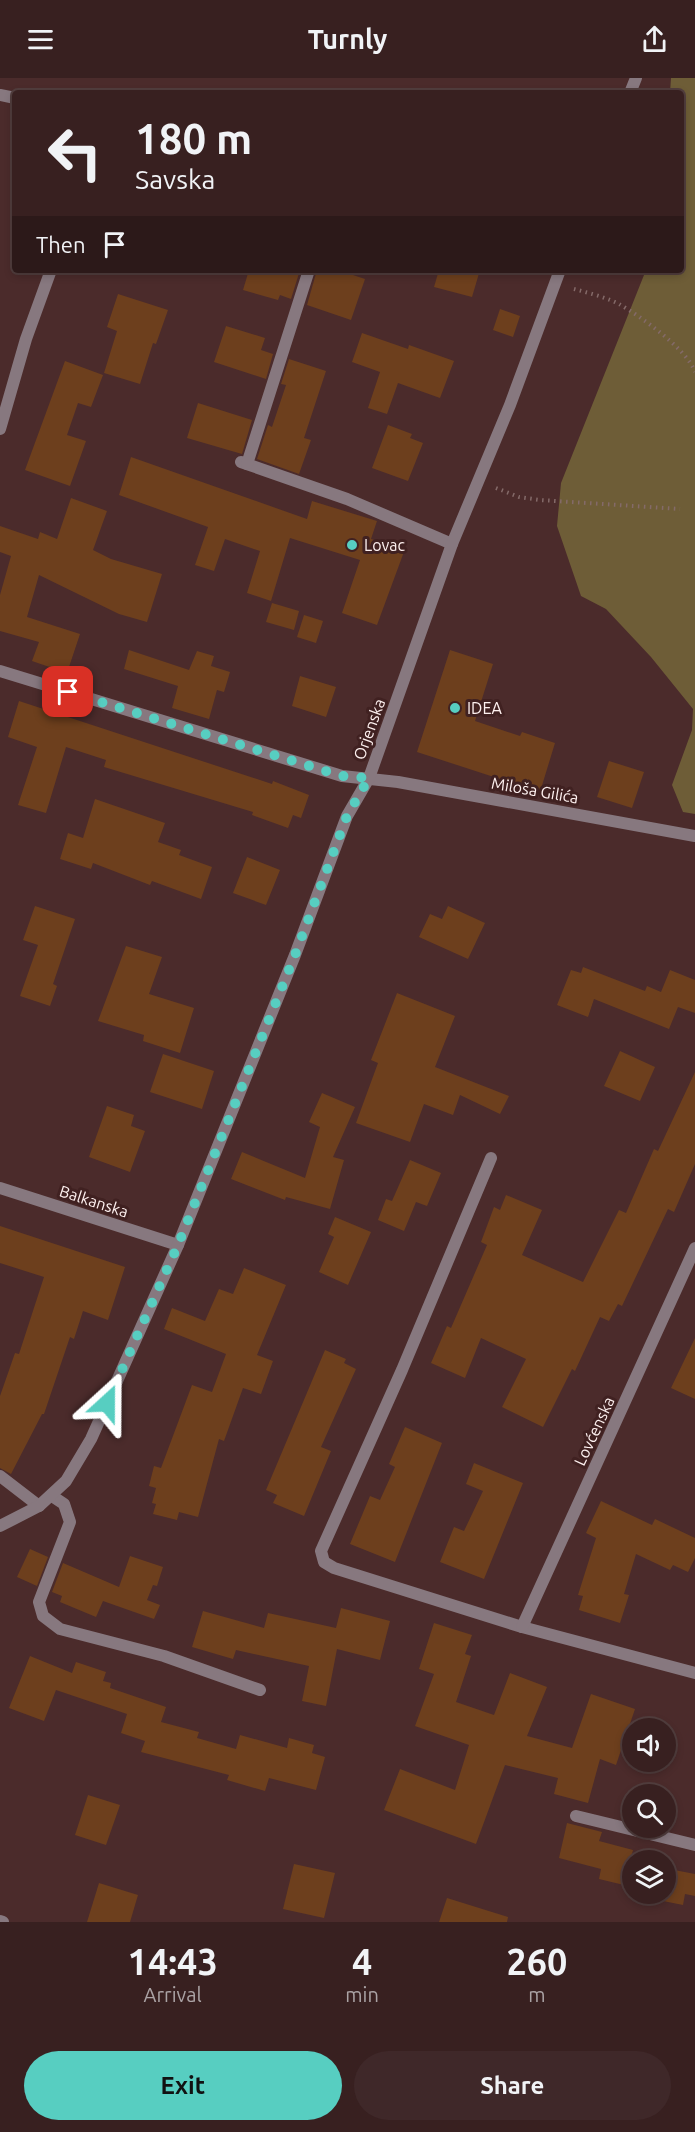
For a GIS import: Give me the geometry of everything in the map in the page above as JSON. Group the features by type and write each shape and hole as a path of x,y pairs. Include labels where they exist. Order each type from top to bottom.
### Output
{"street":[{"path":"0,429 26,339 50,273"},
{"path":"308,273 244,463 347,499 452,544"},
{"name":"Orjenska","path":"0,1526 39,1506 66,1481 91,1439 178,1245 291,966 347,816 369,778 452,544 510,405 559,273"},
{"name":"Miloša Gilića","path":"0,671 342,776 369,778 695,836"},
{"path":"491,1158 402,1370 321,1551 324,1562 334,1568 522,1627 695,1673"},
{"name":"Balkanska","path":"0,1188 178,1245"},
{"name":"Lovćenska","path":"522,1627 695,1248"},
{"path":"0,1476 39,1506"},
{"path":"52,1496 64,1504 70,1522 39,1602 40,1610 48,1622 69,1631 164,1656 260,1690"},
{"path":"576,1816 695,1845"}],"path":[{"path":"574,289 619,304 677,347 692,363 695,372"},
{"path":"495,487 519,496 540,500 680,509"}],"shaded area":[{"path":"671,78 695,78 695,814 683,812 672,785 692,730 693,709 651,657 606,609 581,596 557,526 561,483 645,273 684,273 684,90 670,90"}],"building":[{"path":"248,273 299,273 291,299 280,295 278,300 243,290"},
{"path":"316,273 347,273 365,279 351,320 307,305"},
{"path":"438,273 479,273 472,297 434,287"},
{"path":"118,294 168,310 156,344 153,343 140,384 104,373 117,331 107,327"},
{"path":"500,309 520,316 513,337 493,330"},
{"path":"226,326 265,338 261,350 273,354 266,379 214,362"},
{"path":"362,333 408,349 409,345 454,361 440,398 398,383 387,414 368,408 380,372 352,362"},
{"path":"289,359 326,371 304,438 311,440 299,474 257,459 268,425 272,427 286,385 281,384"},
{"path":"65,361 103,375 91,407 78,403 67,435 86,441 70,486 25,470"},
{"path":"198,403 252,420 242,454 187,438"},
{"path":"388,425 412,434 410,438 423,443 408,481 372,468"},
{"path":"131,457 307,519 312,501 377,521 371,539 405,549 377,625 342,613 360,560 290,538 271,601 247,593 260,551 225,539 214,571 195,565 208,527 119,495"},
{"path":"71,498 107,511 93,550 111,559 162,574 147,622 119,614 39,575 27,617 80,634 67,673 32,661 39,642 0,631 0,595 11,556 0,552 0,526 38,539 40,532 57,539"},
{"path":"272,603 299,611 294,630 266,622"},
{"path":"304,615 323,621 316,643 297,637"},
{"path":"129,650 189,670 197,651 214,656 211,666 230,672 224,692 217,690 209,719 172,708 178,686 124,669"},
{"path":"450,650 493,664 475,721 520,736 522,732 555,743 540,792 417,752"},
{"path":"300,676 336,687 326,717 292,706"},
{"path":"19,701 272,784 273,781 309,795 301,818 293,815 288,828 252,815 253,812 104,767 106,760 66,747 46,813 18,805 37,747 8,737"},
{"path":"609,761 644,772 632,808 597,797"},
{"path":"95,799 165,823 158,842 181,850 179,855 212,867 201,899 152,881 150,885 93,863 91,869 60,859 68,833 83,838"},
{"path":"247,857 280,870 266,905 233,893"},
{"path":"35,906 75,919 53,984 57,986 50,1006 20,996 38,945 23,940"},
{"path":"448,906 485,923 468,959 419,937 430,914 442,919"},
{"path":"126,946 162,957 149,994 194,1008 180,1053 143,1041 144,1035 98,1021"},
{"path":"583,967 645,991 647,986 661,992 670,970 695,980 695,1013 678,1007 669,1029 594,999 588,1017 557,1005 571,970 581,973"},
{"path":"397,993 455,1016 435,1067 509,1096 500,1114 460,1095 453,1115 424,1104 410,1142 356,1123 378,1063 371,1060"},
{"path":"620,1051 655,1067 640,1101 604,1086"},
{"path":"163,1054 214,1071 202,1109 150,1092"},
{"path":"695,1072 695,1164 674,1212 668,1209 622,1306 618,1304 609,1321 600,1317 575,1371 572,1369 543,1427 502,1407 526,1359 481,1338 465,1378 431,1363 447,1326 451,1328 487,1245 481,1242 494,1207 500,1210 506,1195 542,1210 522,1255 583,1282 619,1210 626,1213 654,1149 658,1151"},
{"path":"322,1093 355,1107 333,1157 344,1160 330,1209 286,1197 285,1200 231,1179 242,1152 305,1178 320,1127 309,1122"},
{"path":"107,1106 134,1115 131,1126 145,1131 130,1172 89,1157"},
{"path":"410,1160 441,1173 427,1206 416,1202 404,1231 378,1220 386,1199 392,1201"},
{"path":"335,1217 371,1232 348,1285 319,1272 334,1237 328,1234"},
{"path":"0,1226 125,1267 108,1320 83,1311 74,1339 70,1337 44,1414 11,1474 0,1468 0,1396 15,1353 19,1354 44,1277 0,1263"},
{"path":"244,1268 286,1285 257,1355 273,1361 261,1394 243,1388 224,1441 219,1439 198,1517 179,1512 177,1520 153,1514 156,1504 152,1503 156,1488 149,1486 154,1466 161,1468 192,1385 212,1392 226,1354 164,1329 172,1308 205,1321 219,1289 233,1294"},
{"path":"695,1338 695,1399 671,1388"},
{"path":"325,1350 346,1359 344,1363 356,1369 321,1447 331,1451 304,1516 273,1503 277,1495 266,1490"},
{"path":"405,1427 442,1443 395,1562 350,1544 370,1496 380,1500 395,1467 389,1464"},
{"path":"474,1463 523,1483 484,1579 440,1562 454,1527 464,1531 483,1491 466,1484"},
{"path":"601,1501 652,1525 655,1519 695,1538 695,1558 688,1572 673,1565 670,1570 636,1554 624,1594 629,1595 620,1623 579,1610 583,1596 578,1595 596,1538 586,1533"},
{"path":"30,1549 48,1557 37,1586 17,1577"},
{"path":"130,1556 163,1567 157,1586 153,1585 147,1600 160,1605 154,1619 103,1601 96,1617 60,1602 62,1596 52,1592 63,1563 119,1587"},
{"path":"341,1608 390,1621 380,1660 337,1649 326,1706 302,1701 309,1666 236,1650 233,1659 192,1647 203,1611 264,1628 268,1613 336,1628"},
{"path":"434,1623 472,1635 465,1654 471,1656 456,1702 494,1715 510,1673 547,1687 527,1736 572,1748 591,1694 635,1709 632,1718 622,1718 622,1747 616,1765 600,1759 588,1803 554,1794 558,1778 505,1765 476,1844 384,1810 400,1769 455,1790 469,1745 415,1726 434,1674 419,1669"},
{"path":"30,1656 72,1673 76,1662 106,1672 103,1681 111,1683 110,1688 166,1707 161,1722 199,1732 197,1738 236,1749 240,1735 287,1748 289,1738 314,1745 312,1753 325,1757 316,1790 269,1778 265,1791 227,1780 229,1775 141,1752 145,1741 121,1733 127,1714 56,1690 44,1721 9,1708"},
{"path":"88,1795 120,1805 106,1845 75,1835"},
{"path":"567,1823 602,1832 599,1841 633,1850 622,1850 622,1885 599,1879 601,1869 559,1858"},
{"path":"294,1864 335,1873 324,1918 283,1909"},
{"path":"676,1870 695,1874 695,1896 685,1894 683,1905 676,1904"},
{"path":"99,1883 138,1895 130,1922 87,1922"},
{"path":"447,1898 508,1917 507,1922 439,1922"}],"place":[{"name":"Lovac","path":"352,545"},
{"name":"IDEA","path":"455,708"}],"route":[{"path":"68,692 342,776 369,778 347,816 295,955 178,1245 107,1403"}]}
